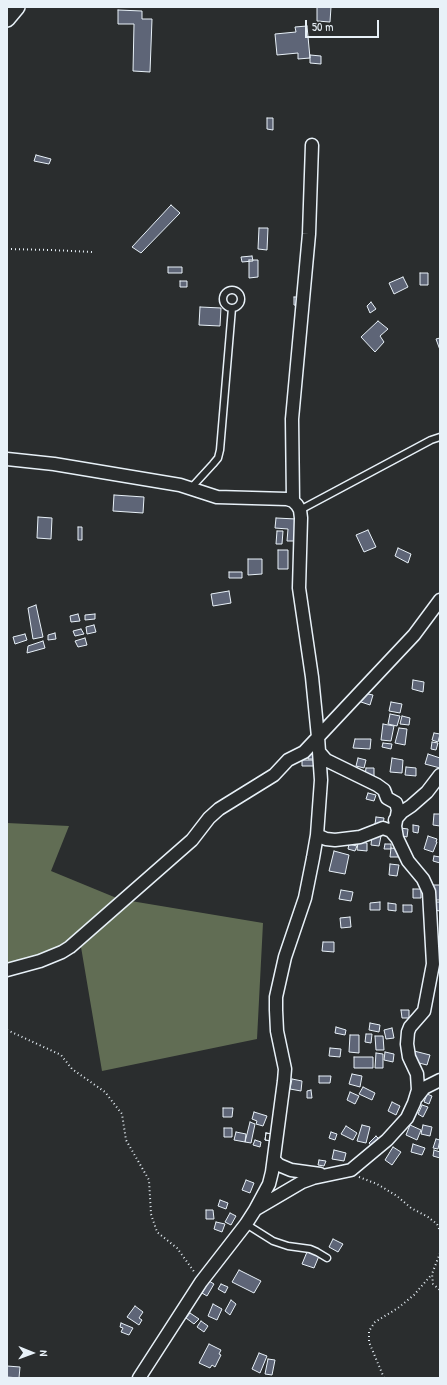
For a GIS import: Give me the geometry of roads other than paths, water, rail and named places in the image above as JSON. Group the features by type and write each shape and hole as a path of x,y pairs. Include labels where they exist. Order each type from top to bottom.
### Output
{"street":[{"path":"7,19 17,7"},
{"path":"139,1378 201,1282 246,1224 255,1210 269,1184 274,1160 285,1069 277,1031 276,997 285,957 304,898 313,858 317,836 321,780 320,753 312,677 299,588 302,518 296,506 292,419 309,234 312,146"},
{"path":"7,459 54,464 191,488 217,497 282,498 296,506"},
{"path":"7,970 44,960 70,947 192,840 209,818 219,809 274,775 288,760 304,752 414,635 440,600"},
{"path":"320,753 326,760 378,785 384,790 387,798 398,806 395,826 397,838"},
{"path":"396,820 402,812 427,792 440,774"},
{"path":"317,836 335,840 360,837 383,828 391,831 397,838 408,861 426,886 430,899 433,964 424,1011 414,1021 408,1032 409,1057 419,1082 417,1097"},
{"path":"255,1210 302,1182 351,1170 387,1140 407,1118 417,1097 424,1088 440,1080"},
{"path":"274,1160 279,1165 291,1170 333,1174"}],"lane":[{"path":"191,488 218,458 220,450 232,308"},
{"path":"296,506 430,440 440,437"},
{"path":"246,1224 273,1241 288,1246 310,1249 327,1258"}]}
